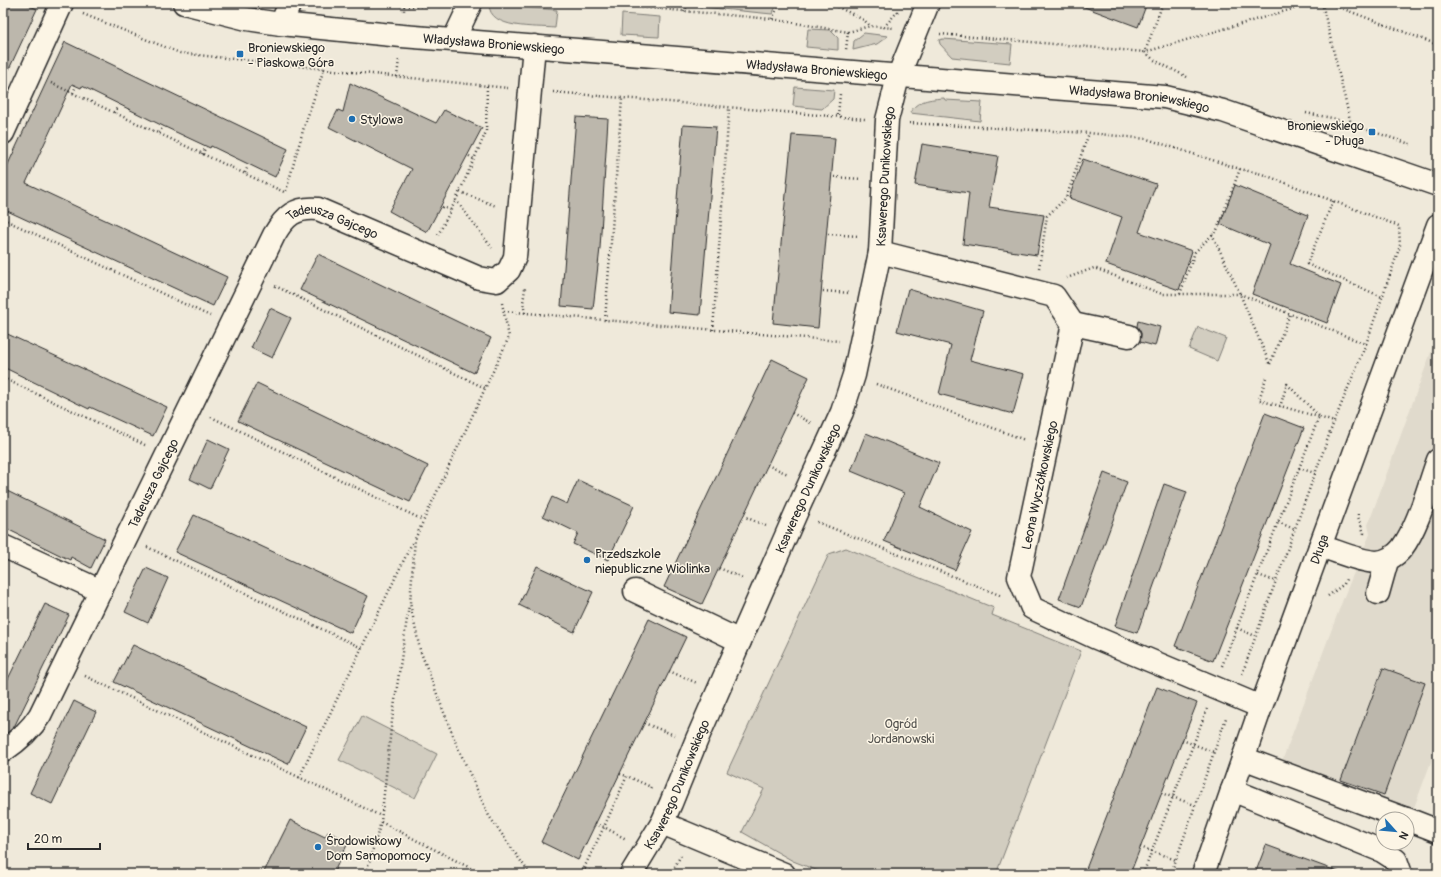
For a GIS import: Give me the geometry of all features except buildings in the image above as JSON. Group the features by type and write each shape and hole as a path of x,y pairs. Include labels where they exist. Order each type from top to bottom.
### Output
{"street":[{"name":"Władysława Broniewskiego","path":"184,3 247,19 281,24 843,71 898,77 1165,97 1223,111 1438,185"},
{"path":"281,24 290,3"},
{"path":"454,39 470,3"},
{"name":"Ksawerego Dunikowskiego","path":"631,874 662,823 796,513 842,412 854,376 880,252 877,119 898,77 928,3"},
{"path":"3,133 61,4"},
{"path":"497,281 509,270 515,257 534,46"},
{"name":"Tadeusza Gajcego","path":"3,751 21,738 32,727 64,666 254,276 283,220 294,212 310,208 334,214 479,278 497,281"},
{"name":"Długa","path":"1203,874 1261,707 1438,225"},
{"path":"880,252 1054,296 1073,324 1129,336"},
{"name":"Leona Wyczółkowskiego","path":"1073,324 1019,577 1032,608 1094,637 1261,707"},
{"path":"1320,546 1364,560 1376,562 1386,561 1401,549 1414,525 1438,460"},
{"path":"3,546 101,591"},
{"path":"1378,593 1386,561"},
{"path":"635,591 740,641"},
{"path":"1243,758 1385,811"},
{"path":"1232,790 1382,851 1396,860 1401,874"},
{"path":"1415,822 1438,831"},
{"path":"662,823 784,874"}],"path":[{"path":"594,3 636,5 684,12 772,19 848,32 870,26 915,32 1144,52 1314,3"},
{"path":"684,12 689,3"},
{"path":"772,19 780,3"},
{"path":"830,3 864,20 870,26"},
{"path":"1144,52 1163,3"},
{"path":"1322,3 1351,124"},
{"path":"1328,3 1438,45"},
{"path":"1432,3 1438,5"},
{"path":"61,4 180,53 622,99 877,119 910,123 1089,133 1146,139 1240,169 1262,174 1399,226 1400,246 1366,344 1334,422 1255,636 1194,744 1143,874"},
{"path":"404,6 447,6"},
{"path":"884,27 900,9"},
{"path":"843,71 848,32"},
{"path":"1144,52 1154,60 1194,80"},
{"path":"30,73 286,193 304,127 324,69"},
{"path":"73,93 76,86"},
{"path":"487,86 486,132 456,200 495,252"},
{"path":"605,320 622,99"},
{"path":"114,113 118,106"},
{"path":"713,330 730,108"},
{"path":"1303,113 1332,118 1413,145"},
{"path":"866,127 877,119"},
{"path":"159,133 163,126"},
{"path":"1089,133 1066,198 1047,216 1035,290 1094,268 1162,294 1240,294 1366,344"},
{"path":"202,154 206,147"},
{"path":"469,156 474,159"},
{"path":"245,174 248,166"},
{"path":"1180,294 1195,252 1216,230 1240,169"},
{"path":"834,177 863,179 863,186"},
{"path":"460,192 501,208"},
{"path":"1333,202 1307,264 1382,298"},
{"path":"442,207 451,210"},
{"path":"3,219 231,325"},
{"path":"857,244 858,229"},
{"path":"828,234 858,236"},
{"path":"1212,234 1240,294 1270,365 1290,314"},
{"path":"254,276 485,388"},
{"path":"299,778 509,338 497,281"},
{"path":"823,291 850,294 851,286"},
{"path":"504,311 861,342"},
{"path":"838,347 841,333"},
{"path":"854,376 1026,440"},
{"path":"3,378 167,456"},
{"path":"1266,378 1259,400 1334,422"},
{"path":"1280,407 1287,384 1319,417"},
{"path":"191,408 423,520"},
{"path":"792,413 815,424"},
{"path":"1171,874 1214,752 1237,628 1319,417"},
{"path":"1299,468 1315,473"},
{"path":"796,513 978,587"},
{"path":"1278,522 1294,529"},
{"path":"127,538 362,648"},
{"path":"367,869 381,822 390,728 410,603 414,539"},
{"path":"1258,575 1275,581"},
{"path":"410,603 420,650 455,741 489,816 530,874"},
{"path":"1237,628 1255,636"},
{"path":"64,666 381,816"},
{"path":"669,671 698,683"},
{"path":"644,723 674,735"},
{"path":"1182,740 1214,752"},
{"path":"620,774 651,787 648,793"},
{"path":"581,874 627,776"},
{"path":"1161,793 1195,806"},
{"path":"381,822 482,874"},
{"path":"595,824 604,827 626,839"},
{"path":"623,845 630,832"},
{"path":"1140,847 1176,860"},
{"path":"603,874 611,863"},
{"path":"584,868 595,874"}],"shaded area":[{"path":"1438,333 1438,743 1413,811 1407,811 1281,764 1345,594 1370,534 1368,525"}],"green space":[{"path":"692,3 778,3 772,14 691,6"},
{"path":"489,4 557,10 555,28 515,25 505,22 497,18 491,12"},
{"path":"622,14 660,17 659,37 621,35"},
{"path":"808,29 830,30 838,38 838,50 806,47"},
{"path":"864,33 888,36 877,44 853,50 854,41"},
{"path":"943,39 1012,44 1010,63 952,57 940,44 939,40"},
{"path":"795,87 834,90 833,99 822,109 793,106"},
{"path":"944,98 945,100 982,102 980,121 910,113 916,105 924,101"},
{"path":"1198,327 1226,338 1217,361 1189,349"},
{"name":"Ogród Jordanowski","path":"846,548 994,608 992,615 1081,651 996,874 826,874 793,861 742,832 764,789 727,772 829,554"},
{"path":"362,716 437,754 415,798 339,760"}],"place":[{"name":"Broniewskiego - Piaskowa Góra","path":"240,54"},
{"name":"Stylowa","path":"352,119"},
{"name":"Broniewskiego - Długa","path":"1372,132"},
{"name":"Przedszkole niepubliczne Wiolinka","path":"587,560"},
{"name":"Środowiskowy Dom Samopomocy","path":"318,847"}]}
